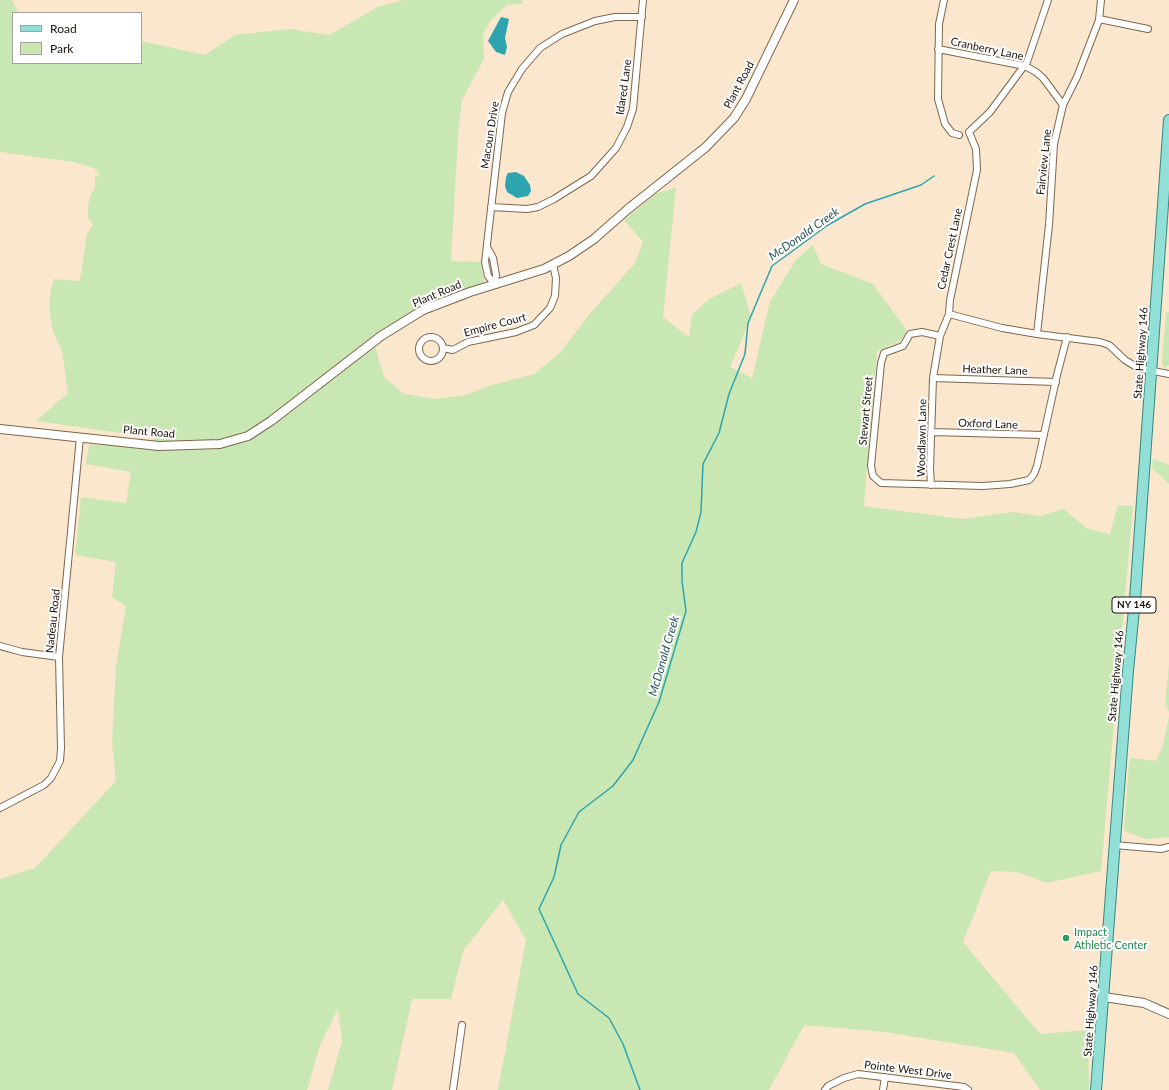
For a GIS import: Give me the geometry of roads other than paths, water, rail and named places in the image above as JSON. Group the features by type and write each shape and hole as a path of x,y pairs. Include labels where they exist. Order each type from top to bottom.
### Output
{"main road":[{"name":"State Highway 146","path":"1096,1090 1152,370 1169,120"}],"street":[{"name":"Idared Lane","path":"491,207 538,207 591,176 616,148 627,127 633,109 643,0"},
{"name":"Plant Road","path":"0,429 159,446 220,444 248,436 271,422 381,336 417,314 445,300 544,269 553,265 594,239 720,134 734,118 746,98 794,0"},
{"path":"944,0 938,49 937,90 939,106 948,129 952,133 959,135"},
{"name":"Fairview Lane","path":"1037,334 1049,225 1051,170 1054,144 1063,105 1077,77 1099,19 1101,0"},
{"name":"Cedar Crest Lane","path":"949,314 950,300 977,170 976,149 969,132 980,123 1025,66 1046,1"},
{"name":"Macoun Drive","path":"495,285 496,275 493,258 487,247 502,113 508,92 522,69 540,48 562,34 595,21 615,17 642,17"},
{"path":"1099,19 1148,29"},
{"name":"Cranberry Lane","path":"938,49 1025,66 1043,78 1063,105"},
{"name":"Empire Court","path":"443,348 453,350 468,342 516,332 534,325 550,308 554,296 556,278 553,265"},
{"path":"949,314 1002,328 1104,343 1109,345 1125,360 1138,368 1169,374"},
{"name":"Woodlawn Lane","path":"949,314 940,336 934,378 931,432 931,485 983,486 1010,484 1029,480 1034,474 1067,338"},
{"name":"Stewart Street","path":"931,485 881,483 873,476 871,466 881,363 884,353 903,346 910,334 922,332 940,336"},
{"name":"Heather Lane","path":"934,378 1056,382"},
{"name":"Oxford Lane","path":"931,432 1044,435"},
{"name":"Nadeau Road","path":"0,808 44,785 51,778 60,761 59,657 80,437"},
{"path":"0,646 22,652 59,657"},
{"path":"1114,845 1161,849 1169,847"},
{"path":"1104,997 1144,1002 1169,1014"},
{"path":"453,1090 462,1025"},
{"name":"Pointe West Drive","path":"825,1090 828,1086 844,1078 858,1074 964,1087 968,1090"},
{"path":"883,1090 885,1077"}],"water":[{"path":"501,17 509,19 505,38 507,47 505,55 496,52 488,41"},
{"path":"516,172 524,176 530,185 531,191 528,196 517,198 507,192 505,186 506,177 508,173"}],"waterway":[{"name":"McDonald Creek","path":"640,1090 623,1044 609,1018 578,994 539,909 554,877 561,845 579,812 613,786 633,760 659,702 686,611 682,581 682,563 696,532 701,512 703,464 719,433 729,394 745,354 748,323 772,266 828,225 865,204 921,185 934,176"}],"place":[{"name":"Impact Athletic Center","path":"1066,938"}]}
